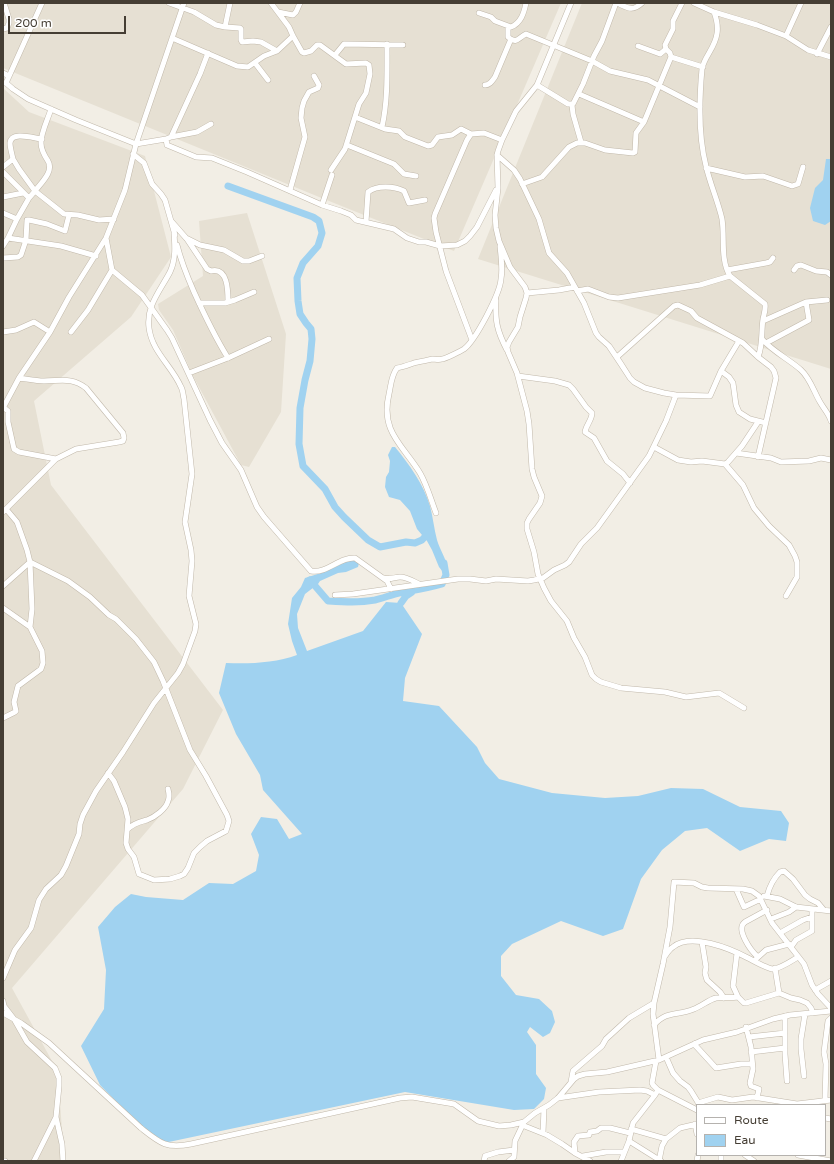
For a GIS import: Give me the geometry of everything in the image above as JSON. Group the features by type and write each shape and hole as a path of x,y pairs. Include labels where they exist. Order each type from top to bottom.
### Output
{"street":[{"path":"3,28 7,28 9,23 4,3"},
{"path":"42,3 5,83 13,89 28,99 136,144 197,132 211,124"},
{"path":"168,3 183,6 216,25 240,28 242,42 261,42 277,51"},
{"path":"225,27 230,3"},
{"path":"271,3 289,27 300,50 304,53 311,51 317,45 320,45 346,64 366,64 369,66 370,74 366,93 359,104 347,144 344,152 338,158 322,205"},
{"path":"278,12 293,15 300,3"},
{"path":"479,13 511,27 516,25 524,14 526,3"},
{"path":"508,352 507,347 518,327 527,293 525,287 510,267 499,241 496,228 495,215 498,188 497,155 502,140 516,111 537,85 571,3"},
{"path":"581,142 572,105 579,94 617,3 630,9 637,7 642,3"},
{"path":"522,184 542,177 569,147 581,142 605,150 635,152 636,133 644,122 671,57 665,45 673,29 673,21 682,3"},
{"path":"694,3 714,12 757,25 786,36 808,50 817,54 831,57"},
{"path":"786,36 801,3"},
{"path":"56,459 19,452 14,449 8,422 8,411 3,408 5,400 50,332 69,297 106,238 125,190 136,144 183,6"},
{"path":"714,12 718,26 718,35 703,67 700,107 703,154 721,215 727,270 730,276 764,302 766,306 763,321 761,349 758,357"},
{"path":"508,26 508,36 511,39 516,41 526,34 554,44 610,71 648,80 700,107"},
{"path":"817,54 831,27"},
{"path":"172,38 243,67 248,67 264,56 277,51 293,36"},
{"path":"485,85 492,82 495,77 511,39"},
{"path":"335,55 344,44 403,45"},
{"path":"382,127 387,96 387,44"},
{"path":"638,46 660,54 666,49"},
{"path":"172,137 208,53"},
{"path":"671,57 703,67"},
{"path":"255,63 268,80"},
{"path":"3,73 9,76"},
{"path":"290,190 306,137 301,118 304,100 309,92 318,88 319,85 314,76"},
{"path":"537,85 572,105"},
{"path":"579,94 644,122"},
{"path":"3,246 28,198 49,173 50,168 42,148 42,139 51,109"},
{"path":"355,117 382,127 399,131 405,137 428,146 432,145 438,137 452,135 461,129 471,134 484,133 502,140"},
{"path":"471,134 435,214 436,232 446,271 472,340"},
{"path":"42,139 15,136 10,142 13,159 35,191 61,213 99,220 114,219"},
{"path":"166,139 167,146 196,157 212,158 290,190 322,205 341,210 356,220 394,230 407,238 419,242 426,242 440,246 457,245 470,236 477,227 498,188"},
{"path":"347,144 394,164 404,174 416,176"},
{"path":"133,154 144,163 152,184 163,197 183,268 199,303 228,358"},
{"path":"497,155 514,170 522,184 539,219 549,253 564,269 576,289 584,303 596,333 609,346 634,382 645,388 676,396 710,396 721,371 739,341"},
{"path":"3,168 13,159"},
{"path":"706,168 744,177 763,176 792,186 798,184 803,167"},
{"path":"3,172 28,198"},
{"path":"366,222 368,192 370,190 384,187 395,188 404,191 409,203 425,200"},
{"path":"3,197 23,193"},
{"path":"3,213 17,219"},
{"path":"3,258 20,256 26,240 27,220 47,224 65,231 69,215"},
{"path":"170,219 186,238 207,269 211,271 218,271 226,281 228,288 228,302"},
{"path":"3,978 15,950 31,928 39,900 46,889 61,876 66,866 79,834 83,815 96,791 154,703 178,673 191,644 196,624 189,596 192,561 185,522 192,467 184,399 181,387 174,374 153,344 148,318 151,306 170,272 175,254 174,233"},
{"path":"106,238 112,270 142,295 172,338 210,420 222,442 241,470 257,507 264,517 311,571 321,571 344,559 355,558 387,581 391,588"},
{"path":"186,238 200,245 224,250 242,261 249,261 262,256"},
{"path":"6,239 26,240 61,246 96,256"},
{"path":"436,513 420,474 399,445 386,418 387,400 394,373 397,368 406,367 430,359 442,359 464,349 472,340 496,297 501,280 499,241"},
{"path":"727,270 770,262 773,258"},
{"path":"794,270 797,266 801,265 816,271 827,272 831,275"},
{"path":"71,332 88,310 112,270"},
{"path":"527,293 588,289 609,297 618,298 700,285 730,276"},
{"path":"199,303 217,304 228,302 254,292"},
{"path":"496,297 495,318 497,329 518,376 529,424 532,469 542,496 540,503 527,523 527,529 534,552 537,569 540,579 551,601 567,621 574,638 585,656 592,675 601,682 626,689 665,692 686,697 720,694 744,708"},
{"path":"763,321 806,302 827,300"},
{"path":"766,343 809,320 806,302"},
{"path":"617,357 674,306 678,305 691,311 697,318 739,341 771,367 776,374 758,457"},
{"path":"3,332 16,330 34,322 50,332"},
{"path":"189,373 228,358 269,339"},
{"path":"762,339 773,350 801,370 831,421"},
{"path":"721,371 729,377 733,383 738,412 758,422 766,423"},
{"path":"518,376 565,383 574,389 586,407 592,412 592,416 585,432 594,438 607,461 623,474 630,483"},
{"path":"19,378 43,381 64,380 79,383 86,388 124,435 123,441 76,449 56,459 4,510 17,522 28,550 32,609 30,627"},
{"path":"335,595 353,594 464,579 486,581 496,579 528,581 540,579 548,575 569,562 581,544 597,528 630,483 654,447 676,396"},
{"path":"725,464 745,442 758,422"},
{"path":"654,447 678,460 725,464 743,485 754,508 769,526 789,545 795,556 797,562 797,577 786,596"},
{"path":"736,453 771,458 781,462 809,461 821,458 831,460"},
{"path":"30,562 68,581 90,597 109,615 116,619 136,639 154,662 166,688 190,750 227,815 229,821 228,827 226,831 207,841 200,847 194,854 184,874 170,879 154,880 140,874 134,857 128,849 126,843 128,819 114,781 108,773"},
{"path":"3,586 30,562"},
{"path":"383,578 387,579 400,577 419,584"},
{"path":"3,608 30,627 42,651 41,669 18,686 14,702 16,711 3,718"},
{"path":"128,829 133,824 148,819 164,808 169,799 168,789"},
{"path":"767,896 775,878 780,872 784,872 793,879 805,895 818,903 823,909"},
{"path":"509,1161 514,1157 515,1141 523,1123 532,1115 558,1098 574,1079 583,1075 606,1072 657,1060 703,1040 737,1032 746,1027 785,1016 813,1013 831,1009 810,980 804,964 771,920 760,898 752,891 708,888 694,883 674,882 670,927 653,1014 657,1060 652,1083 656,1093"},
{"path":"736,889 744,907 760,898 767,896 780,899 796,907 831,910"},
{"path":"771,920 789,912 796,907"},
{"path":"756,959 766,950 790,946 796,940 811,932 812,909"},
{"path":"756,959 749,948 741,926 745,922 767,910"},
{"path":"780,933 803,920 812,917"},
{"path":"665,956 673,946 683,942 702,942 715,944 756,959 770,968 775,968 788,963 798,957"},
{"path":"702,942 707,980 715,986 724,998"},
{"path":"737,953 733,988 738,997 744,1002 746,1003 779,993 807,1003 813,1013"},
{"path":"775,968 779,993"},
{"path":"816,990 831,981"},
{"path":"654,1025 663,1017 670,1014 686,1012 710,1000 738,997"},
{"path":"3,1002 4,1006 28,1042 58,1072 59,1086 56,1117 62,1144 63,1161"},
{"path":"571,1082 573,1070 595,1052 629,1018 654,1003"},
{"path":"3,1013 49,1043 141,1128 156,1140 167,1145 182,1146 400,1098 412,1097 454,1104 474,1118 484,1122 504,1126 523,1123 544,1133 590,1161"},
{"path":"804,1076 801,1039 805,1014"},
{"path":"785,1016 787,1081"},
{"path":"824,1100 829,1079 824,1052 828,1021 831,1018"},
{"path":"746,1027 749,1037 753,1072 750,1083 751,1086 759,1089 756,1098"},
{"path":"749,1037 786,1032"},
{"path":"694,1044 716,1068 741,1064 752,1064"},
{"path":"751,1052 785,1048"},
{"path":"666,1057 673,1073 692,1091 699,1104 718,1097 732,1100 750,1097 756,1098 763,1102 778,1100 795,1104 831,1100"},
{"path":"558,1098 599,1092 640,1090 656,1093 696,1110"},
{"path":"621,1161 629,1141 632,1125 656,1093"},
{"path":"544,1108 544,1133"},
{"path":"34,1161 56,1117"},
{"path":"629,1141 660,1161 662,1146 666,1139 680,1128 696,1124"},
{"path":"575,1153 574,1142 576,1138 579,1136 589,1135 590,1132 597,1131 601,1128 631,1131 666,1139"},
{"path":"484,1161 485,1156 490,1154 514,1150"},
{"path":"583,1156 606,1152 624,1152"},
{"path":"804,1156 831,1161"}],"shaded area":[{"path":"3,3 561,3 454,251 3,68"},
{"path":"582,3 831,3 831,369 478,259"},
{"path":"3,88 29,112 145,156 171,257 131,317 34,401 51,485 223,710 183,789 12,988 58,1072 64,1161 3,1161"},
{"path":"247,213 286,334 281,412 249,467 241,465 193,376 173,330 159,310 158,304 203,276 199,221"}],"water":[{"path":"826,159 831,159 831,221 825,225 813,221 810,208 815,188 823,180"},
{"path":"392,447 395,447 411,468 427,498 437,540 448,569 443,572 439,567 427,541 417,529 410,511 400,500 389,497 385,487 386,477 389,472 390,461 388,455"},
{"path":"351,559 359,563 358,567 346,572 338,573 320,581 305,594 297,614 298,628 307,651 363,631 386,602 401,603 422,634 405,678 403,701 439,706 477,747 485,763 499,779 552,793 605,798 638,796 671,788 703,789 740,807 781,811 789,823 786,841 769,839 740,851 707,828 685,831 662,850 641,879 623,929 603,936 561,921 512,944 501,956 501,976 516,995 539,999 552,1011 555,1022 550,1033 543,1037 530,1027 527,1032 536,1045 536,1074 546,1088 544,1099 534,1109 514,1110 405,1092 164,1143 134,1120 100,1085 81,1046 104,1009 106,970 98,927 115,907 131,894 146,897 183,900 209,883 233,884 256,871 259,855 251,834 261,817 277,819 289,839 302,834 263,790 260,775 236,734 219,693 226,663 280,660 297,655 288,624 292,598 301,587 305,578 324,572"}],"waterway":[{"path":"228,186 313,217 319,221 322,233 318,246 303,263 297,278 300,314 311,329 312,339 310,361 300,408 299,444 303,466 325,489 335,507 344,517 368,540 380,547 406,542 415,543 422,540 430,531"},
{"path":"310,580 328,601 369,601 442,584 446,575 444,563"},
{"path":"401,603 406,596 412,592"}]}
